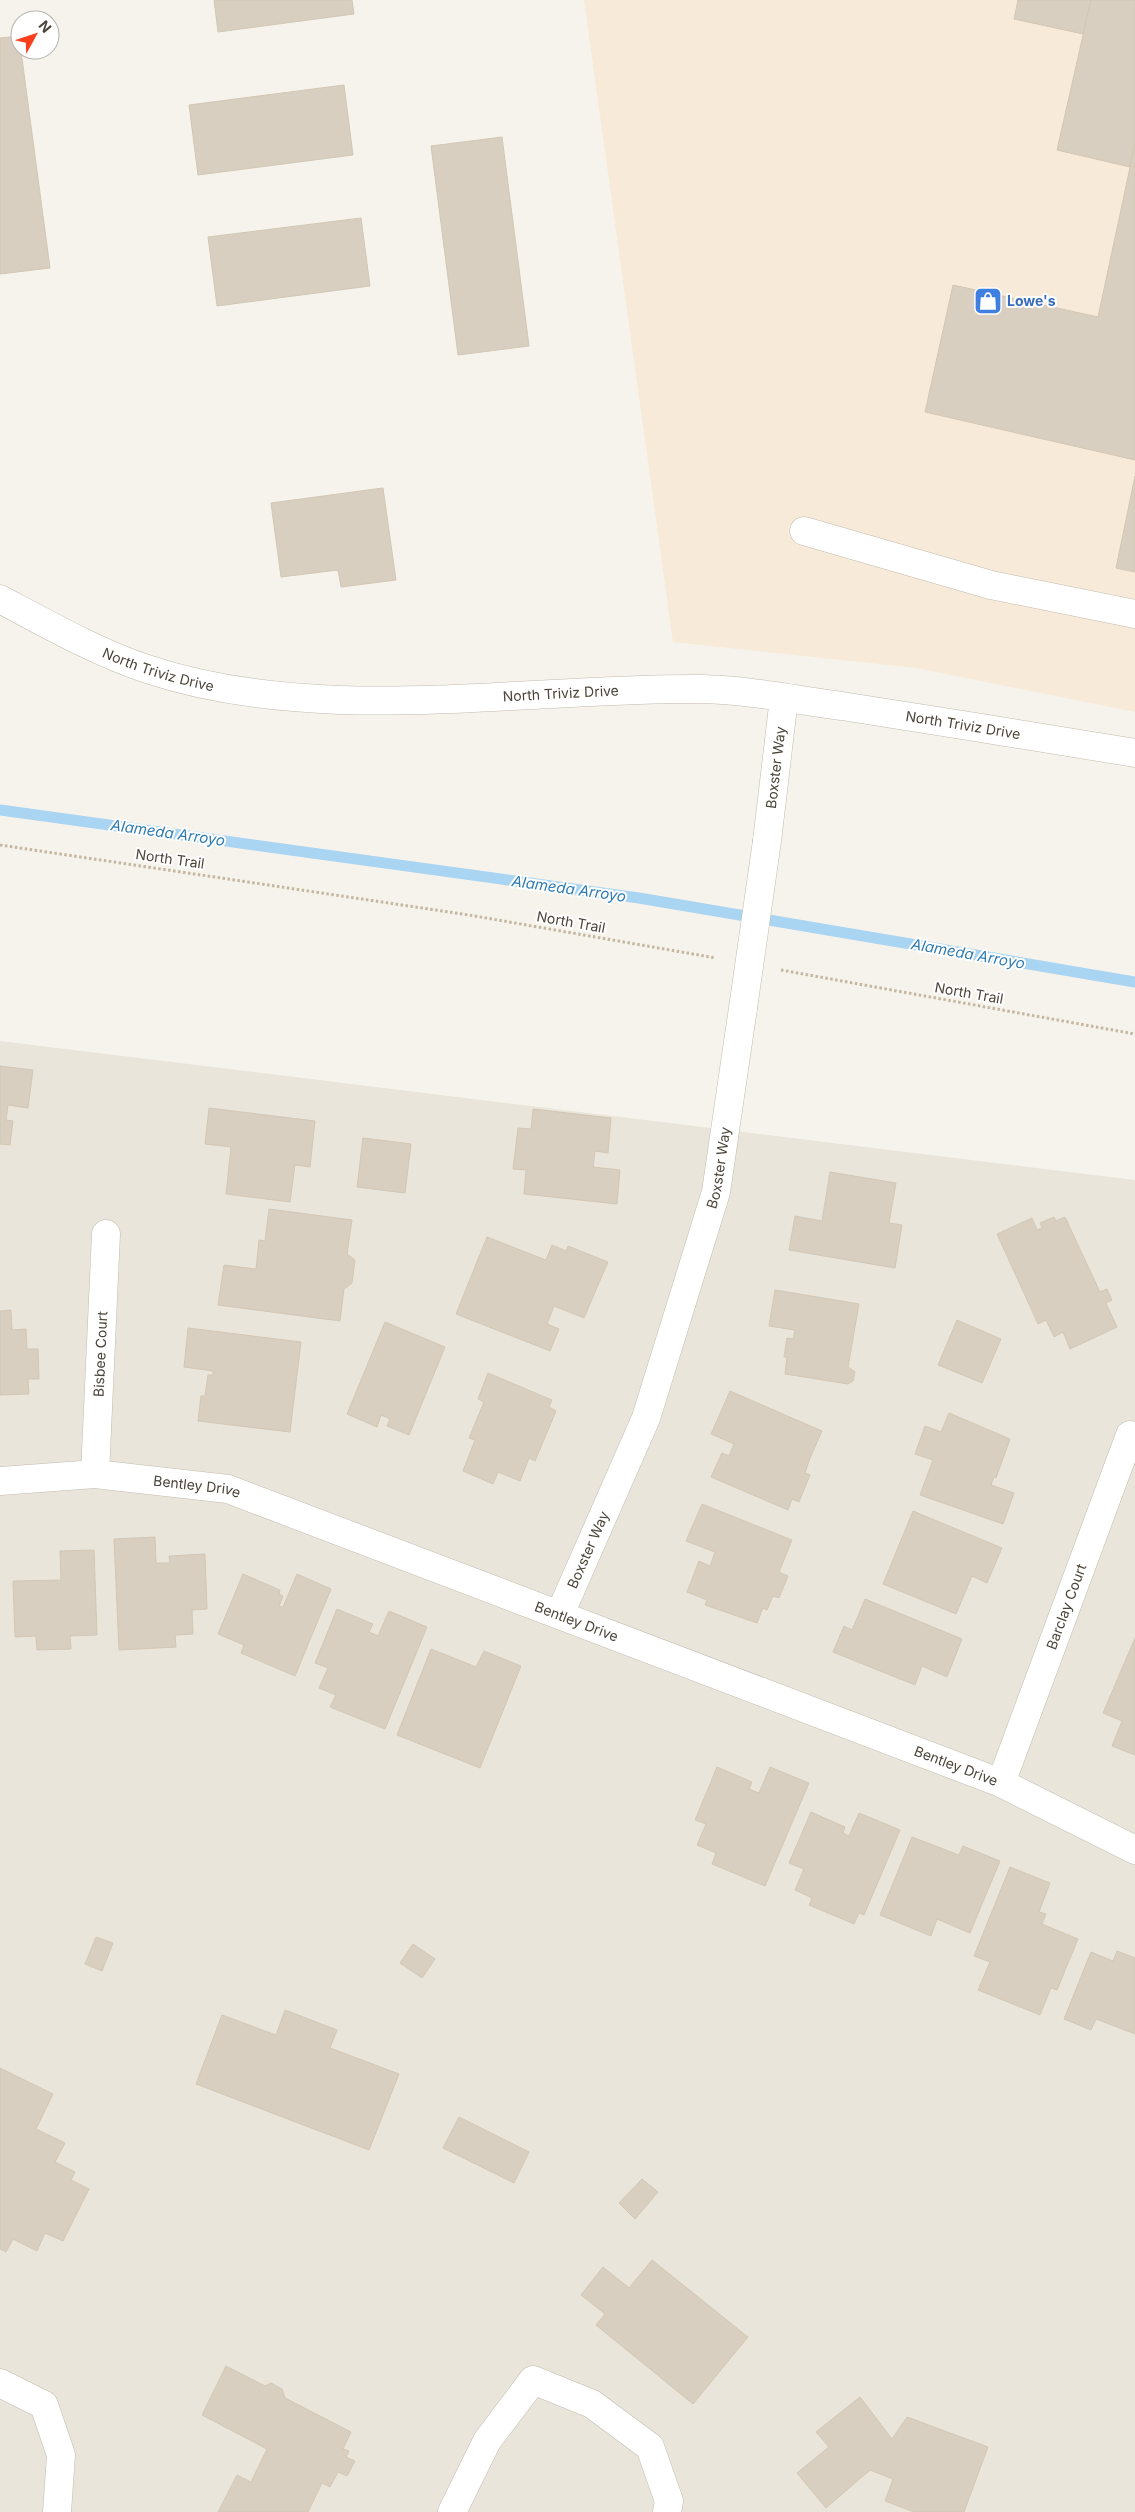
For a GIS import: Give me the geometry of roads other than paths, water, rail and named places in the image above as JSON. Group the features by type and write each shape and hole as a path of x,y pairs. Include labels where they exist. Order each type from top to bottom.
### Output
{"street":[{"path":"804,531 991,585 1135,614"},
{"name":"North Triviz Drive","path":"0,598 64,633 146,669 205,684 272,695 378,700 705,689 784,698 1135,753"},
{"name":"Boxster Way","path":"560,1614 646,1418 716,1192 767,841 784,698"},
{"name":"Bisbee Court","path":"95,1474 106,1234"},
{"name":"Barclay Court","path":"1002,1783 1130,1435 1135,1436"},
{"name":"Bentley Drive","path":"0,1482 95,1474 228,1489 1002,1783 1135,1850"},
{"path":"452,2512 487,2441 533,2380 592,2404 650,2447 669,2501 667,2512"},
{"path":"0,2384 44,2405 61,2455 57,2512"}],"waterway":[{"name":"Alameda Arroyo","path":"0,810 639,898 1135,982"}],"place":[{"name":"Lowe's","path":"988,301"}]}
